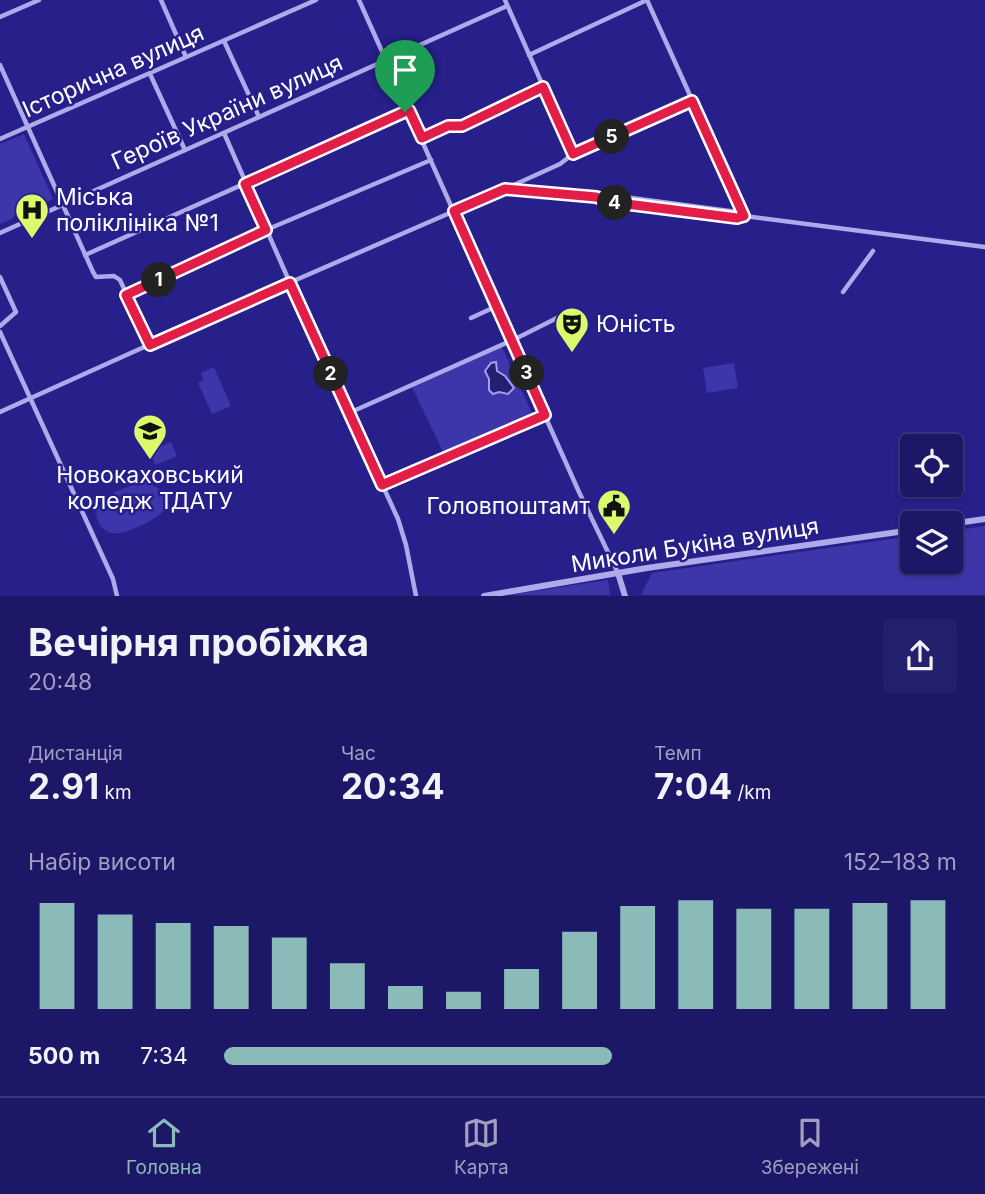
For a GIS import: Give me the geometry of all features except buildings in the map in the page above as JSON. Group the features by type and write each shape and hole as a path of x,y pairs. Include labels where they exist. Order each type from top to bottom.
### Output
{"street":[{"path":"0,18 39,0"},
{"path":"160,0 186,57"},
{"name":"Історична вулиця","path":"0,139 316,0"},
{"path":"359,0 618,573 625,596"},
{"path":"529,55 647,0 744,216"},
{"path":"506,3 573,154"},
{"name":"Героїв України вулиця","path":"0,233 506,3"},
{"path":"224,41 259,117"},
{"path":"0,65 96,277 114,276 120,281 150,345"},
{"path":"150,74 185,150"},
{"path":"422,138 448,126 462,126 543,87"},
{"path":"0,412 505,189 560,164 573,154 692,101"},
{"path":"85,255 409,110"},
{"path":"224,133 398,519 405,539 416,596"},
{"path":"126,295 266,230 431,160"},
{"path":"505,189 596,197 608,202 737,218 744,216 985,247"},
{"path":"843,292 873,251"},
{"path":"0,277 3,290 16,312 0,326"},
{"path":"471,318 497,306"},
{"path":"349,413 569,312"},
{"path":"0,332 113,579 117,596"},
{"path":"0,352 7,349"},
{"path":"382,485 545,415"},
{"path":"963,522 985,519"},
{"name":"Миколи Букіна вулиця","path":"484,596 618,573 900,532"}],"shaded area":[{"path":"24,134 53,199 26,212 17,212 12,219 0,224 0,144"},
{"path":"502,347 532,413 444,454 412,387"},
{"path":"496,362 497,371 505,376 514,388 508,394 493,394 489,390 489,379 485,371 491,363"},
{"path":"734,363 738,388 707,393 703,368"},
{"path":"214,367 231,406 212,414 198,383 203,380 201,373"},
{"path":"159,441 162,446 171,442 177,456 155,465 147,446"},
{"path":"142,482 160,490 165,509 132,529 111,533 101,527 97,511 101,501 114,492"},
{"path":"985,526 985,595 641,595 652,573 900,538 900,574 963,574 963,529"},
{"path":"608,580 610,595 509,595"}],"place":[{"name":"Міська поліклініка №1","path":"32,240"},
{"name":"Юність","path":"572,354"},
{"name":"Новокаховський коледж ТДАТУ","path":"150,461"},
{"name":"Головпоштамт","path":"614,536"}],"route":[{"path":"543,87 573,154 692,101 744,216 737,218 608,202 596,197 505,189 454,211 545,415 382,485 290,283 150,345 126,295 266,230 245,184 405,112 409,110 422,138 448,126 462,126 543,87"}]}
